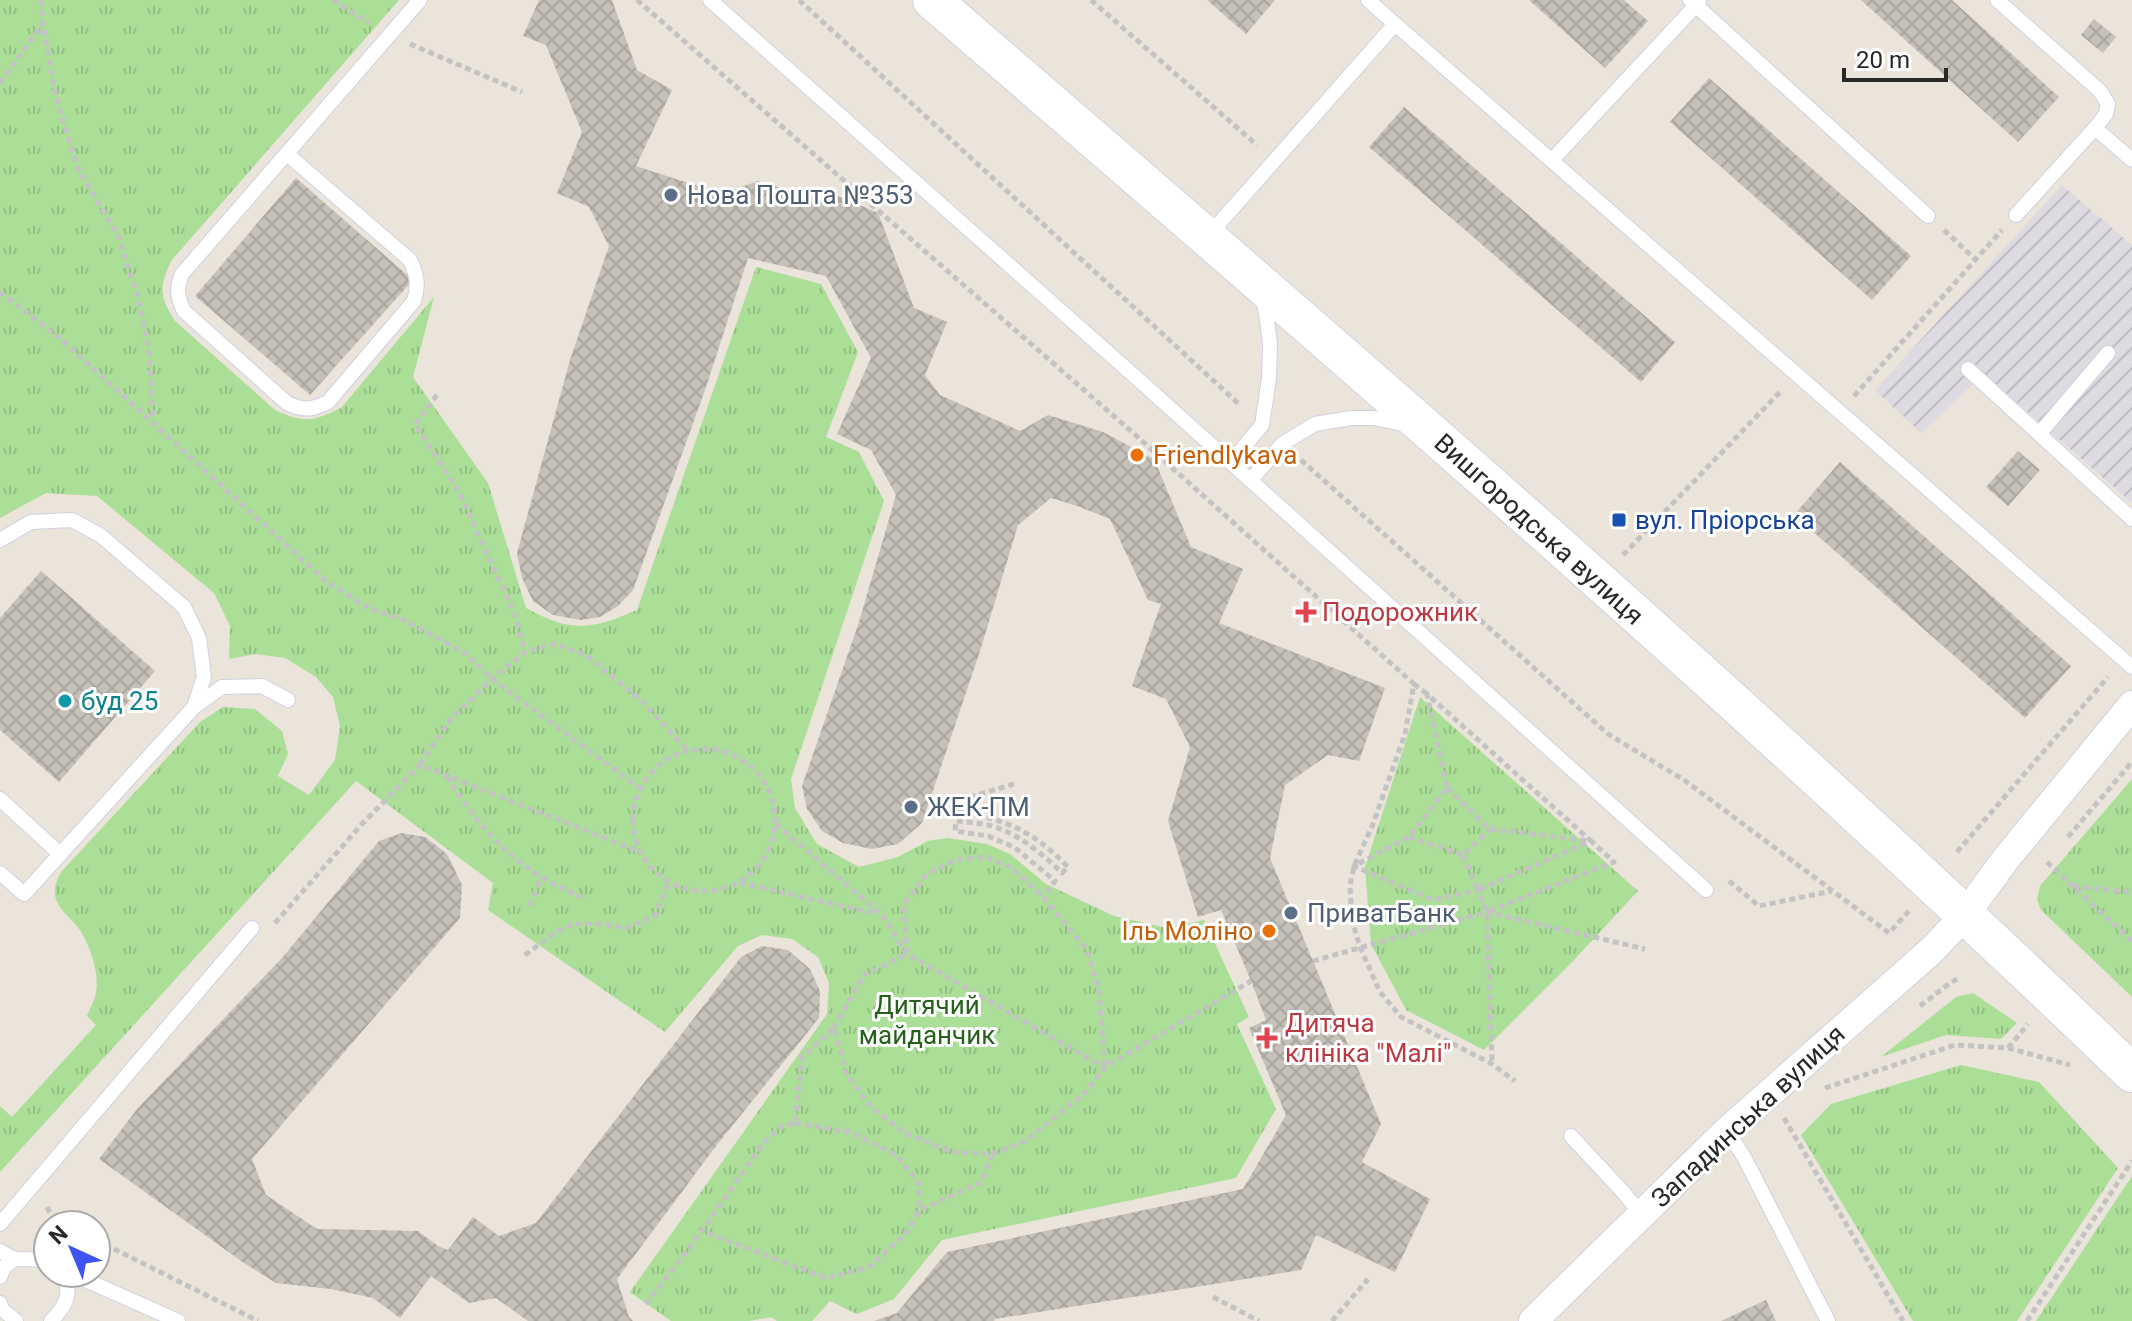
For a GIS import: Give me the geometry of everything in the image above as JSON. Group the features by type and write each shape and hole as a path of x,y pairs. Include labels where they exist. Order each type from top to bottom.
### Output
{"main road":[{"name":"Вишгородська вулиця","path":"932,0 1208,237 1591,574 1965,915 2132,1073"}],"street":[{"name":"Западинська вулиця","path":"1533,1321 1727,1131 1932,950 1965,915 2005,860 2132,705"}],"lane":[{"path":"287,154 410,260 418,287 414,301 404,313 328,402 315,409 300,409 287,403 184,311 177,286 182,274 420,0"},
{"path":"1368,0 2128,663"},
{"path":"1997,0 2100,91 2108,104 2106,114 2095,128 2016,215"},
{"path":"1552,160 1695,2 1928,216"},
{"path":"720,3 1706,890"},
{"path":"1208,237 1395,24"},
{"path":"2095,128 2132,160"},
{"path":"1231,462 1262,425 1269,378 1270,344 1257,280"},
{"path":"2039,434 2108,353"},
{"path":"1968,369 2131,517"},
{"path":"1251,480 1282,444 1315,424 1374,418 1429,431"},
{"path":"0,540 31,522 72,520 100,535 184,607 199,638 204,677 194,707"},
{"path":"0,873 24,894 194,707 222,687 262,686 288,700"},
{"path":"0,799 60,854"},
{"path":"0,1224 252,928"},
{"path":"1727,1131 1744,1157 1828,1321"},
{"path":"1571,1136 1641,1214"},
{"path":"0,1251 15,1259"},
{"path":"0,1277 4,1267 15,1259 32,1258"},
{"path":"51,1321 62,1310 69,1295 68,1289"},
{"path":"106,1289 178,1321"},
{"path":"0,1303 2,1309 16,1321"}],"path":[{"path":"41,0 56,98 78,168 118,236 137,294 149,349 153,421"},
{"path":"333,0 390,36 522,92"},
{"path":"637,0 1132,432 1614,862 1487,912 1313,961"},
{"path":"799,0 1262,425"},
{"path":"1091,0 1276,161"},
{"path":"0,83 43,24"},
{"path":"1840,411 2016,215"},
{"path":"1928,216 1976,260"},
{"path":"0,292 61,339 326,581 370,609 402,619 465,653 492,679 640,788"},
{"path":"1623,556 1797,374"},
{"path":"437,395 415,424 458,490 515,614 525,652"},
{"path":"1282,444 1608,734 1684,780 1889,933 1910,910"},
{"path":"272,927 362,824 420,765 451,719 525,652 554,644 586,655 643,702 688,751"},
{"path":"1957,852 2128,663"},
{"path":"1414,684 1405,734 1373,824 1354,866 1350,886 1352,920 1380,992 1401,1017 1492,1064 1515,1081"},
{"path":"1427,694 1447,788 1490,829 1591,841"},
{"path":"698,748 723,750 745,760 763,777 774,799 776,824 771,847 758,868 739,883 716,891 691,891 669,882 652,869 640,852 633,832 633,810 640,788 654,768 675,754 688,751 698,748"},
{"path":"2066,840 2132,762"},
{"path":"420,765 640,852"},
{"path":"446,775 461,798 513,858 566,891 587,899"},
{"path":"1014,784 957,801 956,810 994,818 1021,829 1049,848 1068,867 1062,873 1019,837 990,825 956,821 955,831 988,836 1014,847 1055,881 1043,897"},
{"path":"1354,866 1409,837 1447,788"},
{"path":"776,824 882,915 907,954 1105,1067"},
{"path":"1463,855 1490,829"},
{"path":"1409,837 1463,855 1487,912 1492,1064"},
{"path":"1354,866 1433,900 1478,890 1591,841"},
{"path":"2039,872 2056,851"},
{"path":"907,954 904,904 926,875 955,860 985,857 1012,868 1043,897 1087,950 1099,990 1105,1067"},
{"path":"2047,862 2132,941"},
{"path":"1723,875 1759,906 1833,891"},
{"path":"530,906 541,877"},
{"path":"525,955 556,932 573,924 626,928 655,916 669,882"},
{"path":"739,883 882,915"},
{"path":"2073,886 2132,892"},
{"path":"1487,912 1645,949"},
{"path":"795,1123 802,1057 834,1028 864,975 907,954"},
{"path":"834,1028 847,1075 872,1108 905,1133 951,1152 992,1154 1025,1141 1085,1093 1105,1067 1251,981"},
{"path":"2008,1048 2029,1024"},
{"path":"1823,1088 1955,1045 2008,1048 2074,1067"},
{"path":"1784,1118 1903,1321"},
{"path":"646,1304 761,1146 780,1127 795,1123 850,1132 896,1155 918,1182 920,1210"},
{"path":"702,1231 826,1278 868,1268 906,1233 920,1210 982,1182 992,1154"},
{"path":"2027,1321 2132,1161"},
{"path":"42,1199 48,1209"},
{"path":"112,1248 258,1321"},
{"path":"1332,1321 1368,1279"},
{"path":"1213,1297 1259,1321"}],"shaded area":[{"path":"2062,185 2132,245 2132,503 1984,374 1921,433 1875,390"}],"green space":[{"name":"Дитячий майданчик","path":"0,0 399,0 171,261 162,292 175,321 275,410 301,419 323,416 341,408 434,297 413,377 488,483 526,608 556,622 594,625 637,610 756,267 821,284 858,352 826,437 859,452 884,501 791,779 795,808 817,844 859,867 898,857 928,841 948,838 987,844 1010,854 1046,884 1114,916 1167,928 1204,920 1249,1017 1237,1024 1276,1109 1236,1178 942,1240 894,1299 857,1314 830,1301 812,1321 777,1321 771,1317 749,1321 671,1321 630,1292 827,1014 829,983 818,957 792,939 762,935 738,946 665,1032 488,910 493,883 356,781 0,1172 0,1106 12,1117 96,1025 87,1016 96,992 94,964 79,928 57,901 56,884 61,872 200,722 223,707 255,709 282,731 288,754 278,776 309,795 335,760 340,726 333,697 316,677 285,658 256,654 229,659 230,626 214,593 97,496 46,493 0,518"},
{"path":"1420,697 1638,891 1484,1050 1406,1010 1371,944 1365,867"},
{"path":"2132,779 2132,997 2041,910 2037,899 2040,886"},
{"path":"1973,993 2017,1023 2001,1039 1946,1035 1881,1057 1956,997"},
{"path":"1961,1065 2039,1082 2118,1168 2017,1321 1913,1321 1801,1135 1831,1104"},
{"path":"2132,1176 2132,1321 2036,1321"}],"building":[{"path":"539,0 612,0 637,70 672,90 636,166 722,194 758,181 832,203 834,194 878,213 914,308 947,322 925,375 940,395 1020,431 1048,415 1103,432 1154,459 1191,547 1243,569 1219,623 1385,688 1359,761 1328,755 1285,785 1270,858 1381,1124 1362,1162 1430,1199 1395,1272 1316,1235 1301,1270 994,1321 874,1321 897,1313 947,1252 1243,1189 1286,1115 1249,1028 1266,1020 1251,981 1221,910 1198,917 1168,821 1190,747 1166,699 1132,686 1161,604 1148,600 1110,519 1051,498 1018,525 980,651 922,823 898,844 872,849 843,843 822,831 807,809 802,786 859,622 896,495 871,450 837,434 871,358 826,276 748,258 705,390 633,590 618,606 600,617 581,620 553,615 533,601 522,578 517,553 570,360 609,246 589,207 557,193 582,132 546,45 523,36"},
{"path":"1207,0 1275,0 1246,34"},
{"path":"1529,0 1624,0 1648,21 1605,68"},
{"path":"1861,0 1952,0 2059,97 2018,142"},
{"path":"2094,19 2116,37 2103,53 2081,35"},
{"path":"1709,78 1911,256 1872,300 1670,122"},
{"path":"1404,107 1675,342 1641,382 1369,147"},
{"path":"296,178 413,280 310,395 195,296"},
{"path":"2018,451 2040,470 2008,506 1986,487"},
{"path":"1840,462 2071,666 2025,718 1794,515"},
{"name":"буд 25","path":"41,571 155,671 59,782 0,730 0,618"},
{"path":"402,833 425,837 447,854 462,885 460,918 252,1159 266,1195 317,1229 418,1231 448,1250 473,1217 499,1236 536,1223 741,957 762,946 788,950 810,969 820,991 819,1018 716,1146 617,1279 633,1321 528,1321 496,1298 469,1303 431,1276 400,1318 373,1298 331,1289 276,1283 99,1159 138,1108 282,958 379,841"},
{"path":"1766,1300 1776,1321 1721,1321"}],"place":[{"name":"Нова Пошта №353","path":"671,195"},
{"name":"Friendlykava","path":"1137,455"},
{"name":"вул. Пріорська","path":"1619,520"},
{"name":"Подорожник","path":"1306,612"},
{"name":"буд 25","path":"65,701"},
{"name":"ЖЕК-ПМ","path":"911,807"},
{"name":"ПриватБанк","path":"1291,913"},
{"name":"Іль Моліно","path":"1269,931"},
{"name":"Дитяча клініка \"Малі\"","path":"1267,1038"}]}
